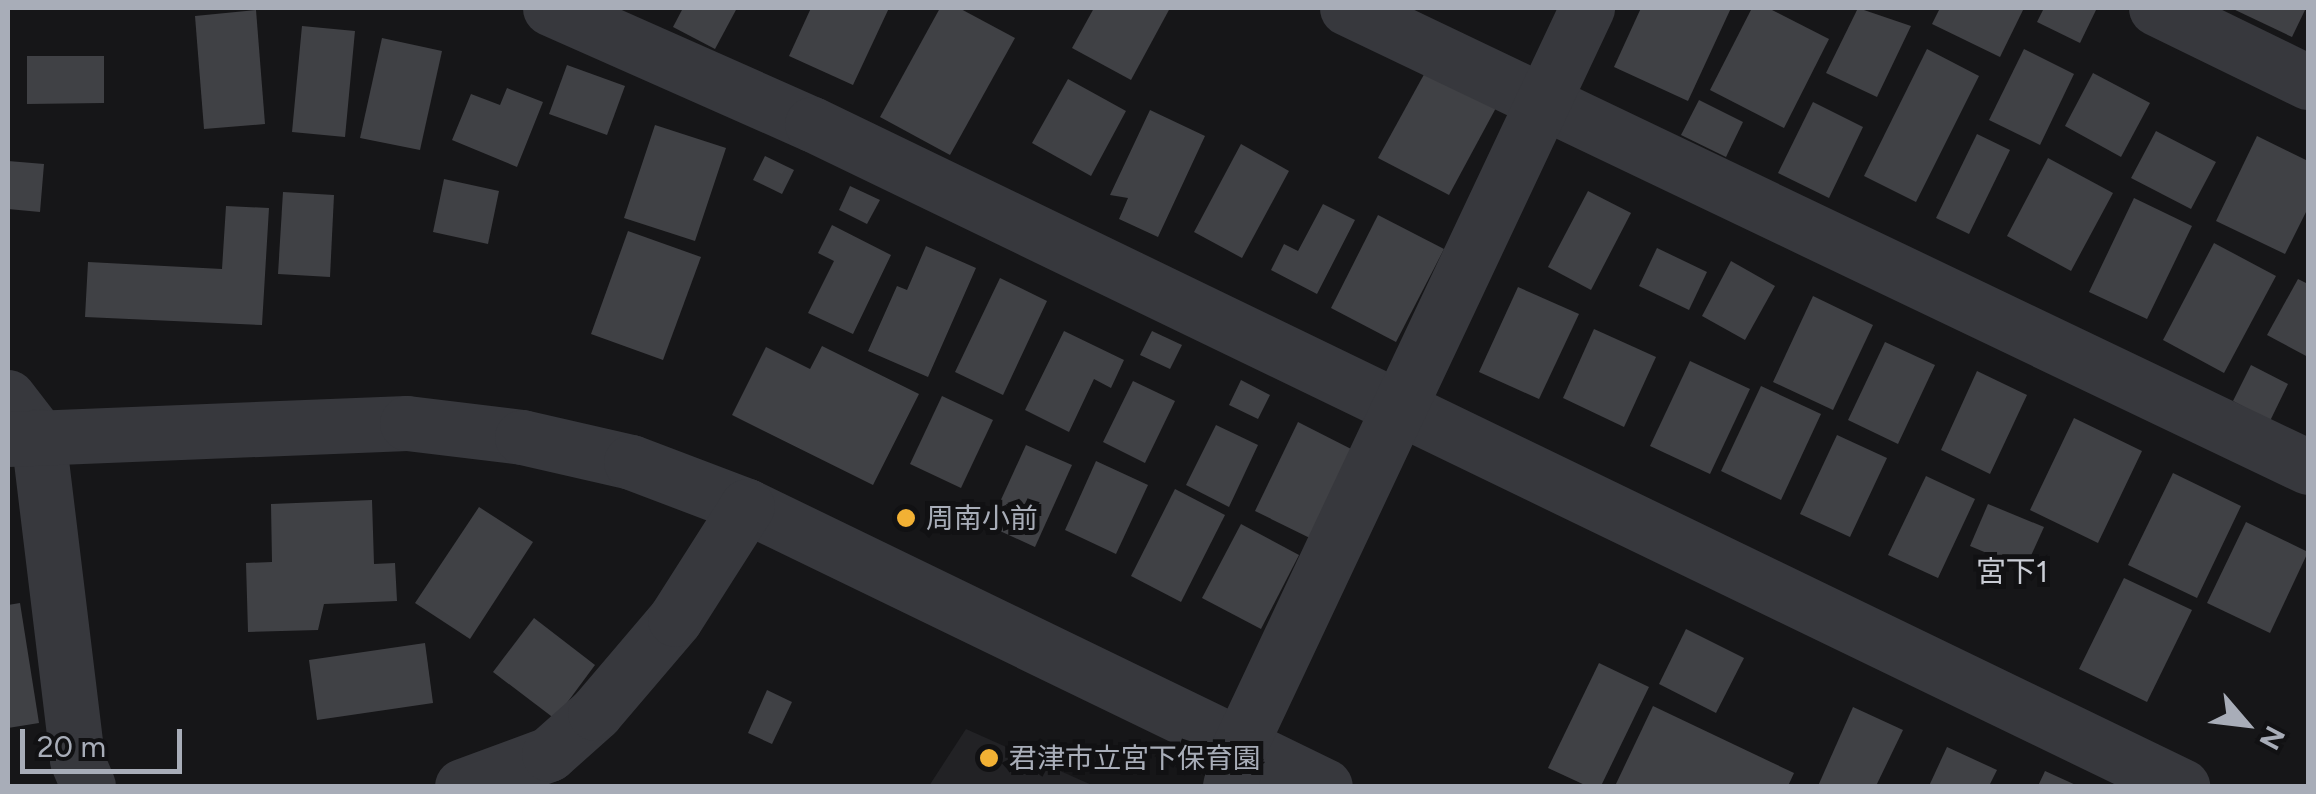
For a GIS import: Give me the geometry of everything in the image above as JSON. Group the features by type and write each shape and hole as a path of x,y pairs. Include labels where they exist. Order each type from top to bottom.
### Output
{"street":[{"path":"550,8 812,124 2182,786"},
{"path":"1347,8 2308,467"},
{"path":"1234,767 1587,8"},
{"path":"2156,8 2308,82"},
{"path":"88,786 77,760 15,432 406,422 522,437 631,462 747,506 1234,767 1325,786"},
{"path":"462,786 548,754 595,712 675,619 747,506"}],"shaded area":[{"name":"君津市立宮下保育園","path":"966,729 1094,786 929,786"}],"building":[{"path":"683,8 737,8 715,49 673,27"},
{"path":"811,8 889,8 853,85 789,56"},
{"path":"940,8 959,8 1015,38 950,155 880,117"},
{"path":"1094,8 1170,8 1131,80 1072,48"},
{"path":"1641,8 1731,8 1688,101 1614,67"},
{"path":"1752,8 1768,8 1829,39 1784,128 1710,90"},
{"path":"1858,8 1911,26 1877,97 1826,73"},
{"path":"1940,8 2024,8 2000,57 1932,24"},
{"path":"2044,8 2096,10 2080,43 2037,22"},
{"path":"2231,8 2306,8 2292,37"},
{"path":"256,10 265,124 204,129 195,16"},
{"path":"302,26 355,31 345,137 292,132"},
{"path":"382,38 442,51 420,150 360,138"},
{"path":"1927,49 1979,76 1916,202 1864,176"},
{"path":"2024,49 2074,74 2040,145 1989,120"},
{"path":"27,56 104,56 104,103 27,104"},
{"path":"567,65 625,86 607,135 549,114"},
{"path":"1427,69 1497,106 1449,195 1378,158"},
{"path":"2093,73 2150,103 2121,157 2065,126"},
{"path":"1068,79 1126,111 1091,176 1032,143"},
{"path":"507,88 543,102 517,167 452,140 471,94 500,105"},
{"path":"1699,100 1743,122 1726,157 1681,135"},
{"path":"1813,102 1863,127 1829,198 1778,173"},
{"path":"1150,110 1205,136 1158,237 1119,219 1128,198 1110,195"},
{"path":"655,125 726,148 695,241 624,218"},
{"path":"2156,131 2216,162 2191,209 2131,178"},
{"path":"1977,134 2010,150 1969,234 1936,218"},
{"path":"2257,136 2308,161 2308,208 2285,254 2216,221"},
{"path":"1241,144 1289,171 1242,258 1194,232"},
{"path":"765,156 794,170 782,194 753,180"},
{"path":"2048,158 2113,193 2071,271 2007,236"},
{"path":"8,161 44,164 40,212 8,209"},
{"path":"444,179 499,191 488,244 433,232"},
{"path":"850,186 880,200 867,224 839,210"},
{"path":"1588,191 1631,213 1591,290 1548,267"},
{"path":"283,192 334,195 330,277 278,274"},
{"path":"2134,198 2192,226 2147,319 2089,292"},
{"path":"1323,204 1355,220 1317,294 1271,270 1284,244 1298,251"},
{"path":"226,206 269,208 262,325 85,317 88,262 222,269"},
{"path":"1378,215 1444,249 1396,342 1331,308"},
{"path":"832,225 891,255 853,334 808,313 834,261 818,253"},
{"path":"628,231 701,257 663,360 591,334"},
{"path":"2214,243 2276,276 2224,373 2163,340"},
{"path":"926,246 976,268 928,377 868,351 897,286 907,290"},
{"path":"1657,248 1707,272 1689,310 1639,286"},
{"path":"1731,261 1775,286 1745,340 1702,316"},
{"path":"1000,278 1047,301 1003,395 955,372"},
{"path":"2298,279 2308,284 2308,357 2267,335"},
{"path":"1518,287 1579,314 1539,399 1479,372"},
{"path":"1813,296 1873,325 1833,410 1773,382"},
{"path":"1594,329 1656,357 1624,427 1563,398"},
{"path":"1064,331 1124,360 1111,388 1094,379 1069,432 1025,410"},
{"path":"1152,331 1182,345 1170,369 1140,355"},
{"path":"1885,342 1935,365 1898,444 1848,420"},
{"path":"822,346 919,394 873,485 732,415 766,347 810,369"},
{"path":"1690,361 1750,389 1710,474 1650,446"},
{"path":"2251,365 2288,384 2270,421 2233,401"},
{"path":"1977,371 2027,395 1990,474 1941,450"},
{"path":"1241,380 1270,395 1258,419 1229,405"},
{"path":"1133,381 1175,401 1145,463 1103,442"},
{"path":"1761,386 1821,414 1781,500 1721,471"},
{"path":"942,396 993,420 961,488 910,464"},
{"path":"2074,418 2142,451 2098,543 2030,510"},
{"path":"1298,422 1359,453 1316,541 1255,511"},
{"path":"1216,425 1258,445 1229,507 1186,485"},
{"path":"1837,435 1887,458 1850,537 1800,514"},
{"path":"1026,445 1072,465 1035,547 989,526"},
{"path":"1096,461 1148,485 1116,554 1065,530"},
{"path":"2173,473 2241,506 2197,598 2128,565"},
{"path":"1926,476 1975,499 1938,578 1888,555"},
{"path":"1175,489 1225,515 1181,602 1131,576"},
{"path":"372,500 374,564 395,563 397,601 324,604 318,630 248,632 246,563 272,562 271,504"},
{"path":"1988,504 2044,527 2025,569 1970,546"},
{"path":"479,507 533,542 470,639 415,603"},
{"path":"2246,522 2308,552 2270,633 2207,603"},
{"path":"1241,524 1299,555 1261,629 1202,598"},
{"path":"2124,578 2192,610 2147,702 2079,669"},
{"path":"20,603 39,723 8,728 8,605"},
{"path":"534,618 595,665 555,719 493,672"},
{"path":"1686,629 1744,658 1716,713 1659,684"},
{"path":"425,643 433,703 317,720 309,660"},
{"path":"1599,663 1649,687 1601,786 1587,786 1548,768"},
{"path":"767,690 792,702 772,744 748,733"},
{"path":"1653,706 1794,773 1788,786 1615,786"},
{"path":"1853,707 1903,730 1876,786 1818,786"},
{"path":"1947,747 1997,770 1989,786 1929,786"},
{"path":"2045,771 2078,786 2038,786"}],"place":[{"name":"周南小前","path":"906,518"},
{"name":"君津市立宮下保育園","path":"989,758"}],"district":[{"name":"宮下1","path":"2012,572"}]}
